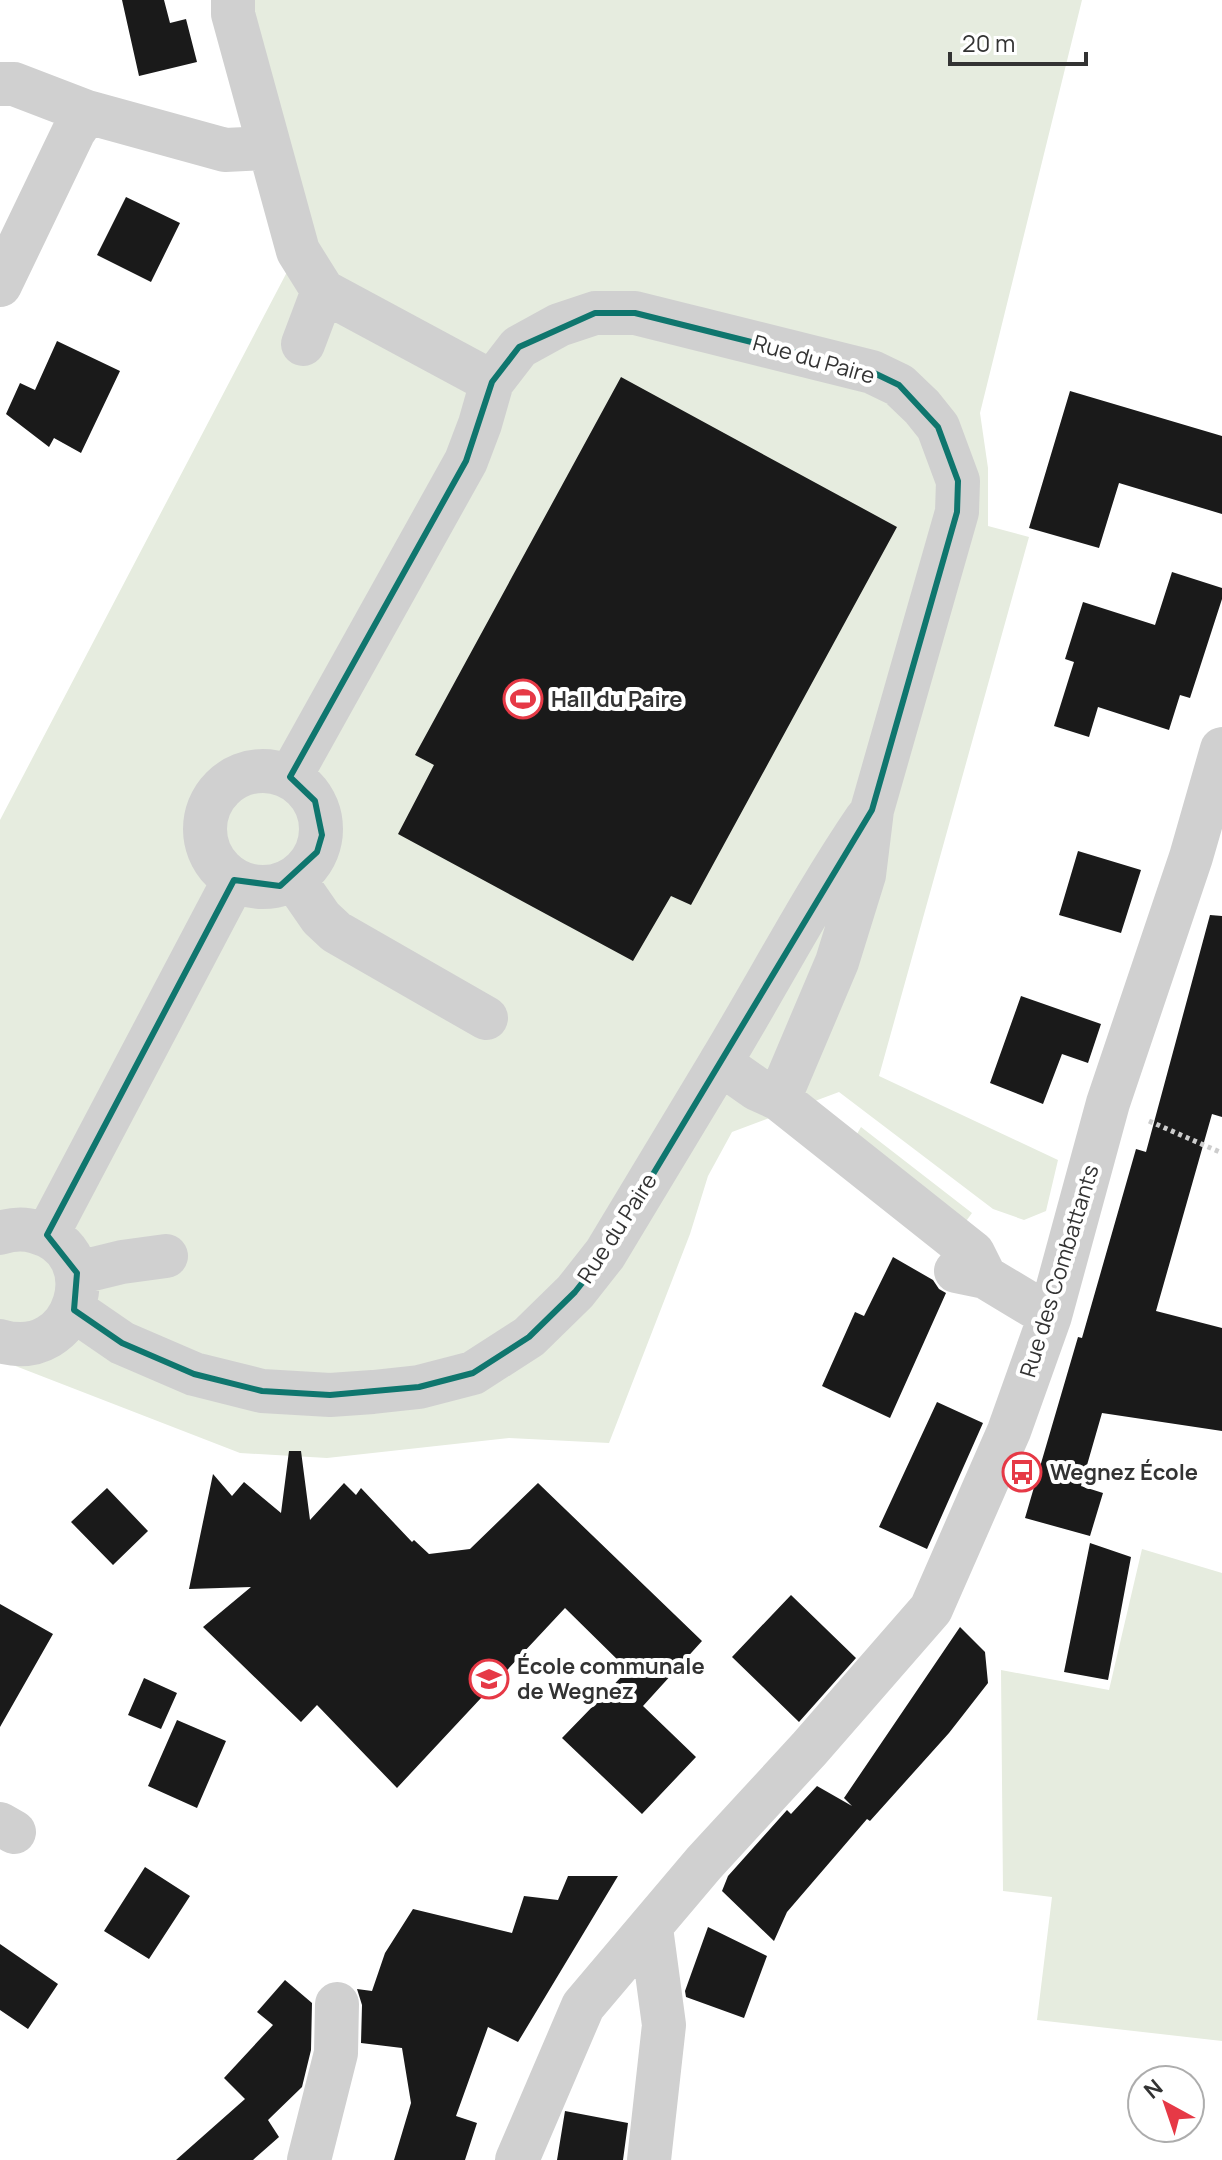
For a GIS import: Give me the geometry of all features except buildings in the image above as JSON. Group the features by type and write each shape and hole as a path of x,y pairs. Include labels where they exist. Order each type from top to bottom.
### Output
{"street":[{"path":"233,0 233,14 298,251 323,291 492,382"},
{"path":"0,84 14,84 87,112 225,150 268,148"},
{"path":"0,285 74,131 87,112"},
{"path":"303,344 323,291"},
{"name":"Rue du Paire","path":"290,777 466,461 492,382 519,347 559,325 595,313 635,313 872,372 899,385 938,427 958,481 957,512 872,810 864,875 837,962 768,1094"},
{"name":"Rue des Combattants","path":"517,2160 583,2006 704,1863 931,1609 1009,1431 1050,1316 1108,1103 1191,857 1222,749"},
{"path":"271,770 290,777 304,787 315,801 321,817 322,835 317,852 294,879 280,886 264,888 234,880 219,868 209,850 204,830 207,811 217,793 232,779 251,771 271,770"},
{"name":"Rue du Paire","path":"47,1235 70,1257 75,1291 122,1343 194,1374 262,1391 330,1395 419,1387 473,1373 529,1337 583,1282 605,1254 783,959 834,867 872,810"},
{"path":"294,879 321,918 336,932 486,1018"},
{"path":"0,1233 10,1229 28,1229 47,1235 234,880"},
{"path":"720,1063 768,1094 973,1253 985,1277 1050,1316"},
{"path":"0,1341 13,1345 31,1344 49,1337 64,1326 75,1291 122,1262 166,1256"},
{"path":"649,2160 664,2025 651,1928"},
{"path":"309,2160 336,2053 337,2004"}],"path":[{"path":"1108,1103 1222,1153"}],"highlighted area":[{"path":"595,313 635,313 872,372 899,385 938,427 958,481 957,512 872,810 605,1254 575,1292 529,1337 473,1373 419,1387 330,1395 262,1391 194,1374 122,1343 74,1310 77,1273 47,1235 234,880 280,886 317,852 322,835 315,801 290,777 466,461 492,382 519,347"}],"shaded area":[{"name":"Hall du Paire","path":"233,0 1082,0 980,413 988,468 988,526 1029,537 879,1076 1058,1160 1046,1211 1024,1220 993,1209 839,1092 732,1132 708,1176 690,1234 609,1443 509,1438 327,1458 240,1453 0,1360 0,820 298,251"},
{"path":"861,1127 972,1213 964,1224 854,1139"},
{"path":"1142,1549 1222,1573 1222,2041 1037,2020 1052,1897 1003,1891 1001,1670 1109,1690"}],"place":[{"name":"Hall du Paire","path":"523,699"},
{"name":"Wegnez École","path":"1022,1472"},
{"name":"École communale de Wegnez","path":"489,1679"}]}
